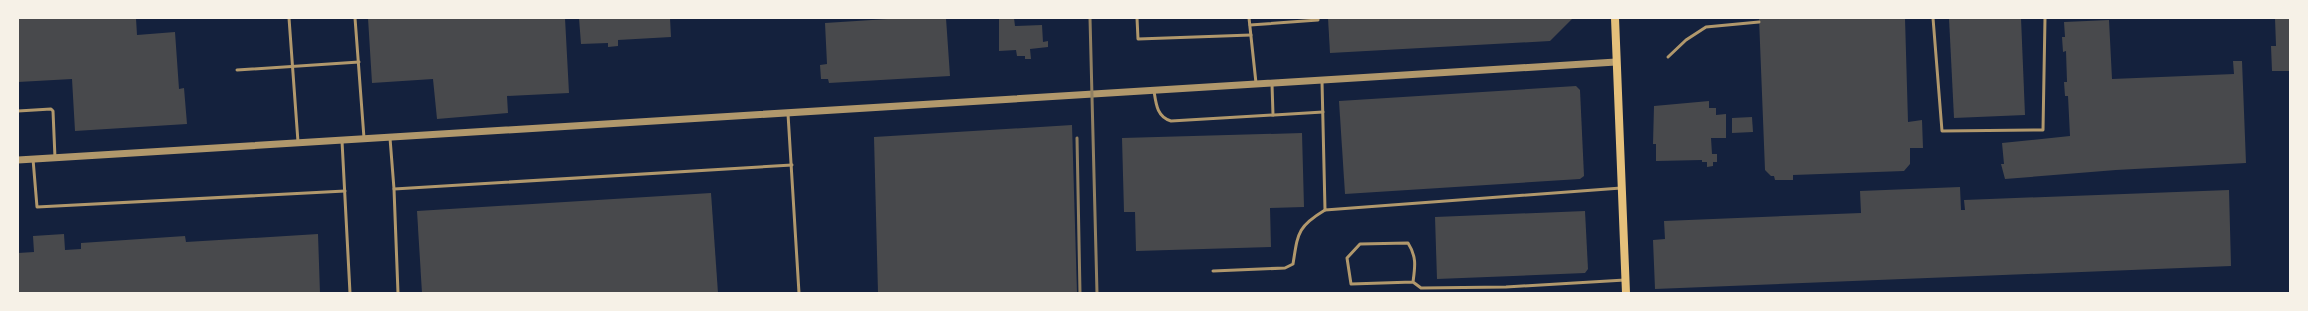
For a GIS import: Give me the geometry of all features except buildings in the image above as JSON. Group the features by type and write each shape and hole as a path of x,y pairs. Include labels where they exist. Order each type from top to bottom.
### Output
{"main road":[{"path":"1615,18 1626,293"}],"street":[{"path":"18,160 788,114 1616,62"}],"lane":[{"path":"289,18 298,143"},
{"path":"355,18 364,140"},
{"path":"1137,18 1138,39 1251,35"},
{"path":"1249,18 1256,85"},
{"path":"1933,18 1942,131 2043,130 2045,18"},
{"path":"1250,25 1318,19"},
{"path":"1668,57 1686,40 1706,27 1760,22"},
{"path":"237,70 359,62"},
{"path":"1322,81 1324,210"},
{"path":"1272,84 1273,115"},
{"path":"1154,91 1158,110 1166,119 1171,121 1323,112"},
{"path":"18,111 50,109 53,111 55,158"},
{"path":"788,114 799,293"},
{"path":"390,138 394,189 398,293"},
{"path":"342,141 350,293"},
{"path":"33,160 37,207 345,191"},
{"path":"394,189 792,165"},
{"path":"1213,271 1286,268 1293,264 1299,234 1306,221 1324,210 1621,188"},
{"path":"1413,282 1416,262 1414,252 1408,243 1360,244 1347,258 1351,284 1413,282 1421,288 1506,287 1625,280"}],"railway":[{"path":"1090,18 1097,293"},
{"path":"1077,138 1080,293"}]}
